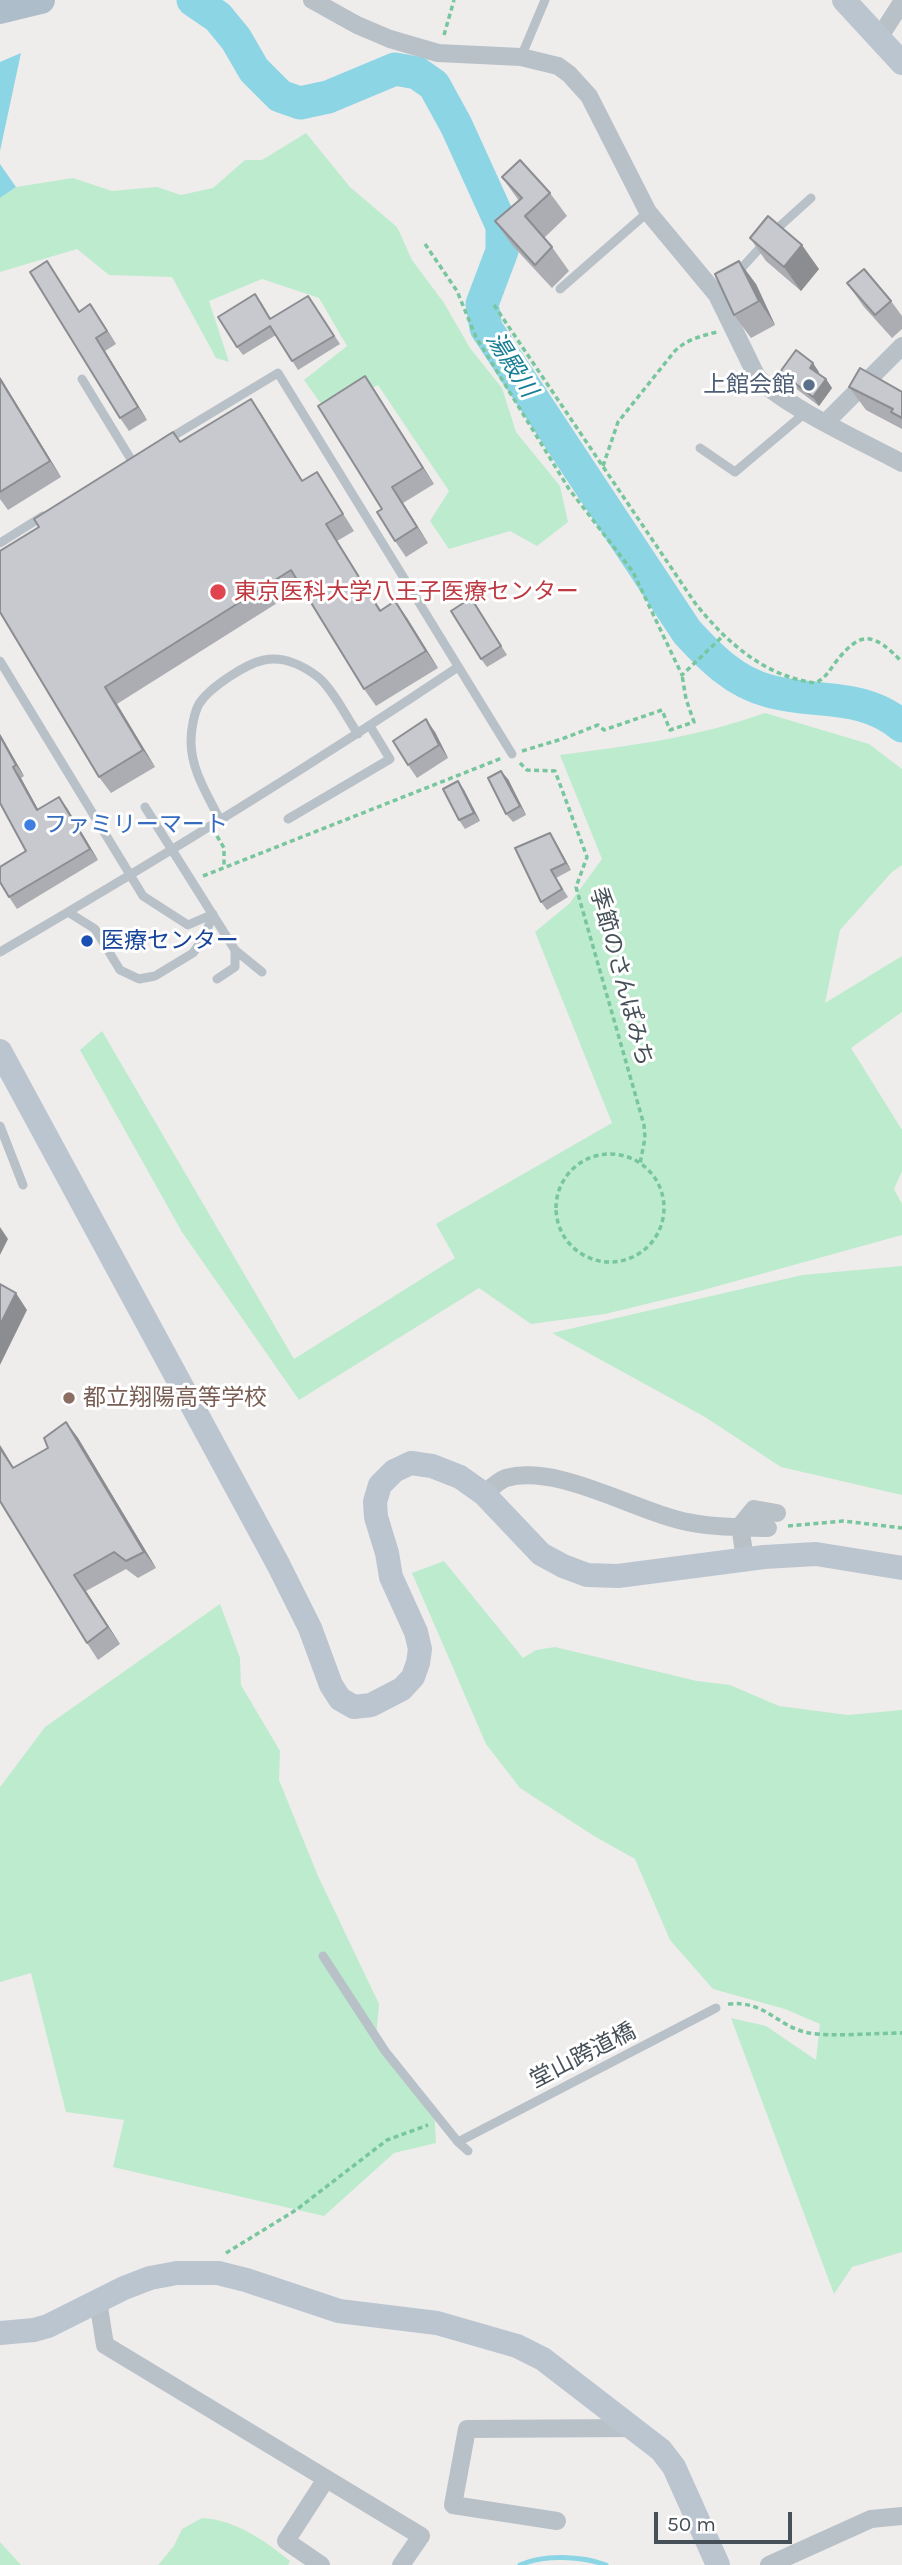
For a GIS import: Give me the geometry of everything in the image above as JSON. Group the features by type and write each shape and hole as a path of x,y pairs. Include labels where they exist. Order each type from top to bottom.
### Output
{"main road":[{"path":"0,10 37,1"},
{"path":"0,20 37,1"}],"street":[{"path":"312,0 357,25 390,39 438,53 521,57 558,66 589,96 648,212 717,295 763,384 902,463"},
{"path":"844,0 902,63"},
{"path":"879,38 902,2"},
{"path":"826,422 902,346"},
{"path":"0,1051 278,1564 310,1628 331,1685 340,1699 354,1707 372,1705 384,1700 413,1677 418,1663 420,1649 416,1632 391,1577 376,1517 375,1502 380,1485 394,1471 411,1463 432,1466 460,1477 484,1494 541,1554 587,1575 618,1576 745,1559 816,1554 902,1568"},
{"path":"484,1494 507,1478 543,1476 565,1480 647,1511 694,1524 740,1526 773,1520"},
{"path":"740,1526 745,1559"},
{"path":"0,2333 48,2326 150,2278 177,2273 203,2273 246,2280 339,2311 437,2323 504,2341 543,2359 661,2450 674,2467 718,2565"},
{"path":"98,2301 105,2345 421,2536 401,2565"},
{"path":"557,2521 453,2505 467,2429 634,2428"},
{"path":"321,2565 286,2541 326,2479"},
{"path":"769,2565 871,2519 902,2516"}],"lane":[{"path":"521,57 545,0"},
{"path":"717,295 780,226 811,198"},
{"path":"560,289 648,212"},
{"path":"155,448 278,373 512,754"},
{"path":"82,379 132,461"},
{"path":"700,448 735,472 807,411"},
{"path":"121,468 144,454"},
{"path":"2,539 51,512"},
{"path":"220,820 194,767 190,739 198,706 203,699 243,668 265,660 285,660 300,665 321,679 358,734"},
{"path":"0,661 143,896 188,925 213,914"},
{"path":"0,952 220,820 358,734 458,667"},
{"path":"288,819 390,759 370,726"},
{"path":"145,807 235,950 262,972"},
{"path":"68,912 95,929 120,970 139,979 155,976 193,953 204,938 213,914"},
{"path":"217,978 235,967 235,950"},
{"path":"0,1126 23,1185"},
{"path":"323,1956 385,2051 441,2122 468,2151"},
{"name":"堂山跨道橋","path":"458,2142 716,2008"}],"path":[{"path":"438,53 454,0"},
{"path":"192,880 512,754 598,725 604,730 662,710 670,730 694,722 686,699 682,674 633,572 569,489 476,337 457,291 425,244"},
{"path":"494,305 695,603 723,637 763,666 816,683 825,677 856,640 878,641 902,662"},
{"path":"603,467 618,422 678,348 698,337 732,327"},
{"path":"682,674 723,637"},
{"path":"897,657 902,653"},
{"name":"季節のさんぽみち","path":"512,754 527,770 555,771 587,857 576,887 644,1125 645,1138 640,1164"},
{"path":"216,832 224,848 224,867"},
{"path":"605,1154 624,1156 640,1164 654,1177 662,1194 664,1213 660,1231 647,1248 631,1259 612,1263 594,1261 579,1253 566,1240 557,1223 556,1204 560,1186 571,1170 587,1159 605,1154"},
{"path":"773,1520 843,1521 902,1528"},
{"path":"716,2008 737,2003 754,2006 810,2034 902,2033"},
{"path":"203,2273 216,2260 296,2210 387,2140 441,2122"}],"green space":[{"path":"306,133 350,187 397,227 412,260 444,303 470,348 502,388 516,432 560,486 568,522 537,546 510,531 449,549 430,521 449,491 378,385 327,412 304,380 347,346 319,298 262,279 209,301 229,362 216,358 172,277 109,275 77,249 0,272 0,198 16,187 73,178 112,191 157,187 181,195 213,188 245,160 262,160"},
{"path":"765,713 869,744 902,769 902,865 892,872 840,930 825,1003 902,956 902,1012 851,1048 902,1130 902,1171 894,1189 902,1204 902,1235 696,1292 605,1314 531,1324 479,1288 299,1400 182,1232 80,1050 102,1031 294,1359 455,1258 436,1224 612,1123 535,932 570,903 602,859 560,755 689,734"},
{"path":"902,1266 902,1495 781,1467 705,1417 552,1333 802,1275"},
{"path":"444,1561 523,1658 536,1650 555,1647 697,1681 730,1685 779,1706 848,1715 902,1710 902,2252 852,2267 834,2294 731,2018 766,2026 816,2060 820,2024 785,2009 713,1989 670,1940 635,1859 520,1788 486,1744 412,1573"},
{"path":"220,1604 240,1658 241,1685 280,1751 279,1780 318,1876 379,2004 376,2036 434,2108 436,2143 394,2153 324,2216 113,2167 124,2120 66,2112 31,1973 0,1982 0,1787 45,1727"},
{"path":"202,2518 249,2532 290,2561 288,2565 158,2565 174,2546 182,2529"},
{"path":"0,2542 21,2565 0,2565"}],"water":[{"path":"21,53 0,151 0,62"},
{"path":"0,164 16,187 0,198"}],"building":[{"path":"520,160 550,193 525,216 552,247 535,265 495,221 522,198 502,177"},
{"path":"768,216 802,245 784,267 750,238"},
{"path":"47,261 79,312 90,304 107,331 96,338 138,407 120,418 30,272"},
{"path":"739,261 759,301 734,315 715,274"},
{"path":"864,269 891,301 875,315 847,283"},
{"path":"255,294 270,319 308,296 334,336 292,361 270,326 237,347 218,317"},
{"name":"上館会館","path":"796,350 813,363 810,368 826,379 813,397 780,372"},
{"path":"860,368 902,392 902,418 891,412 893,409 849,387"},
{"path":"365,376 423,468 392,487 417,527 395,541 377,512 382,509 318,406"},
{"path":"0,379 50,461 0,492"},
{"path":"251,399 302,481 317,472 343,514 326,524 380,611 395,601 426,651 364,689 291,570 105,687 143,750 99,777 0,612 0,551 39,527 34,519 173,432 180,442"},
{"path":"471,598 501,646 481,659 451,611"},
{"path":"426,719 439,745 408,765 393,741"},
{"path":"0,736 16,765 13,767 37,810 59,797 90,849 9,897 0,882 0,867 26,851 0,803"},
{"path":"501,771 520,806 506,814 488,778"},
{"path":"458,781 474,813 459,820 443,789"},
{"path":"550,833 566,863 551,870 562,889 541,902 515,848"},
{"path":"0,1284 16,1293 0,1325"},
{"path":"66,1422 144,1552 126,1561 114,1552 74,1575 108,1627 87,1643 0,1501 0,1448 13,1468 48,1448 44,1438"}],"waterway":[{"name":"湯殿川","path":"193,0 218,17 236,39 254,70 280,96 300,103 328,97 395,69 417,73 434,85 456,125 502,226 502,251 482,304 486,328 687,632 734,675 756,687 786,695 854,703 887,715 902,726"},
{"path":"520,2565 540,2559 563,2558 606,2565"}],"place":[{"name":"上館会館","path":"809,385"},
{"name":"東京医科大学八王子医療センター","path":"218,592"},
{"name":"ファミリーマート","path":"30,825"},
{"name":"医療センター","path":"87,941"},
{"name":"都立翔陽高等学校","path":"69,1398"}]}
